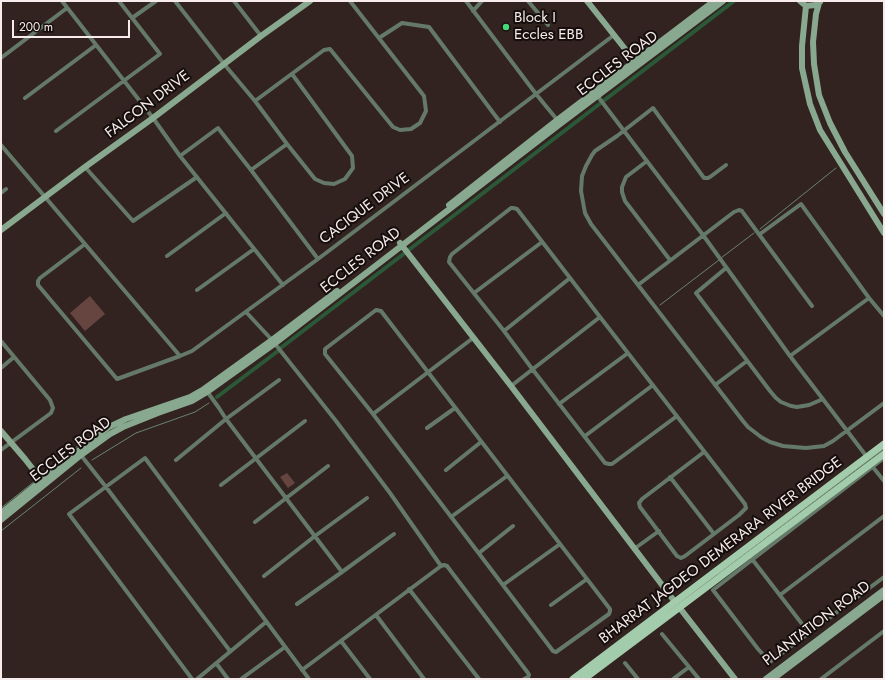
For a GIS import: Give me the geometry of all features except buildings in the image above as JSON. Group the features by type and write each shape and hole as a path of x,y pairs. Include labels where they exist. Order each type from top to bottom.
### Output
{"main road":[{"name":"BHARRAT JAGDEO DEMERARA RIVER BRIDGE","path":"573,679 680,607 884,444"},
{"name":"BHARRAT JAGDEO DEMERARA RIVER BRIDGE","path":"584,679 872,466 884,454"}],"street":[{"path":"62,1 153,118 180,156 282,285"},
{"path":"56,131 160,54 119,1"},
{"path":"132,18 156,1"},
{"path":"175,1 224,64 255,100 315,179 324,184 334,184 345,179 353,168 352,156 292,74"},
{"path":"234,1 261,36"},
{"name":"FALCON DRIVE","path":"1,230 310,1"},
{"path":"255,100 324,50 330,49 392,127 400,130 410,129 420,123 426,111 424,96 350,1"},
{"path":"466,1 559,122"},
{"path":"473,11 482,1"},
{"path":"528,1 548,25"},
{"path":"587,1 636,63"},
{"name":"ECCLES ROAD","path":"1,520 80,453 110,434 123,427 192,401 401,245 714,1"},
{"name":"ECCLES ROAD","path":"636,63 723,1"},
{"path":"800,1 806,6 815,5 820,2"},
{"path":"820,2 816,14 813,42 814,64 819,95 830,123 845,152 884,214"},
{"path":"806,6 802,46 802,68 810,104 820,130 884,233"},
{"path":"1,58 67,8"},
{"path":"379,38 402,23 429,27 500,122"},
{"name":"CACIQUE DRIVE","path":"85,244 40,278 38,285 117,379 180,356 192,351 318,259 614,35"},
{"path":"25,98 96,45"},
{"path":"596,94 703,235 790,356 867,457"},
{"path":"726,165 710,177 704,178 653,108 624,131 595,151 582,176 581,191 585,213 588,219 715,385 748,427 761,437 770,442 795,448 824,446 834,441 884,403"},
{"path":"180,156 218,128 318,259"},
{"path":"251,170 287,144"},
{"path":"1,145 3,151 46,197 180,356"},
{"path":"647,161 626,177 622,187 622,192 625,201 670,260"},
{"path":"84,167 133,221 197,177"},
{"path":"1,193 6,189"},
{"path":"760,234 801,204 869,298 884,316"},
{"path":"677,416 612,464 605,462 449,262 452,254 511,208 517,209 677,416 704,452 745,504 746,508 739,516 681,558 677,556 640,507 639,503 642,498 704,452"},
{"path":"638,285 703,235 734,212 739,210 760,234 812,306"},
{"path":"167,256 226,213"},
{"path":"474,293 542,242"},
{"path":"401,245 511,386 734,679"},
{"path":"197,290 254,249"},
{"path":"726,268 696,293 770,391 781,402 790,406 804,406 816,403 823,399"},
{"path":"504,331 570,278"},
{"path":"790,356 869,298"},
{"path":"376,310 379,310 456,408 610,609 609,614 556,652 325,354 325,349 376,310"},
{"path":"246,312 273,342 331,415 390,493 441,566"},
{"path":"511,386 600,317"},
{"path":"373,414 473,338"},
{"path":"1,341 50,400 53,408 51,413 1,450"},
{"path":"560,404 628,353"},
{"path":"1,368 14,357"},
{"path":"715,385 747,361"},
{"path":"176,460 226,419 279,380"},
{"path":"585,436 653,385"},
{"path":"206,390 226,419 342,572"},
{"path":"427,428 456,408"},
{"path":"221,485 306,421"},
{"path":"1,431 43,483"},
{"path":"446,470 482,442"},
{"path":"80,453 230,651"},
{"path":"192,679 69,514 144,458 309,679"},
{"path":"884,458 713,590 758,649 770,662 884,577"},
{"path":"255,522 328,466"},
{"path":"872,466 884,482"},
{"path":"451,517 507,476"},
{"path":"670,477 714,534"},
{"name":"ECCLES ROAD","path":"1,513 43,483"},
{"path":"264,576 366,498"},
{"path":"780,595 884,516"},
{"path":"479,552 513,526"},
{"path":"634,548 659,531"},
{"path":"297,604 394,534"},
{"path":"504,585 560,544"},
{"path":"752,560 809,633"},
{"path":"302,670 444,565 447,566 528,673 528,677 524,679"},
{"path":"551,605 587,578"},
{"path":"409,590 479,679"},
{"name":"PLANTATION ROAD","path":"766,679 884,590"},
{"name":"PLANTATION ROAD","path":"773,679 884,595"},
{"path":"376,615 424,679"},
{"path":"197,679 266,622"},
{"path":"821,679 884,631"},
{"path":"662,634 698,679"},
{"path":"341,641 370,679"},
{"path":"241,679 285,647"},
{"path":"216,663 228,679"},
{"path":"625,663 638,679"},
{"path":"673,679 689,667"}],"shaded area":[{"path":"90,296 105,314 85,331 70,313"},
{"path":"287,473 295,483 288,488 280,477"}],"waterway":[{"path":"282,347 734,1"},
{"path":"760,229 836,168"},
{"path":"721,258 754,233"},
{"path":"660,305 719,260"},
{"path":"217,397 278,351"},
{"path":"92,460 136,433 195,412 209,403"},
{"path":"45,472 108,422"},
{"path":"718,574 884,449"},
{"path":"1,531 81,468"},
{"path":"1,508 35,481"}],"place":[{"name":"Block I Eccles EBB","path":"506,27"}]}
